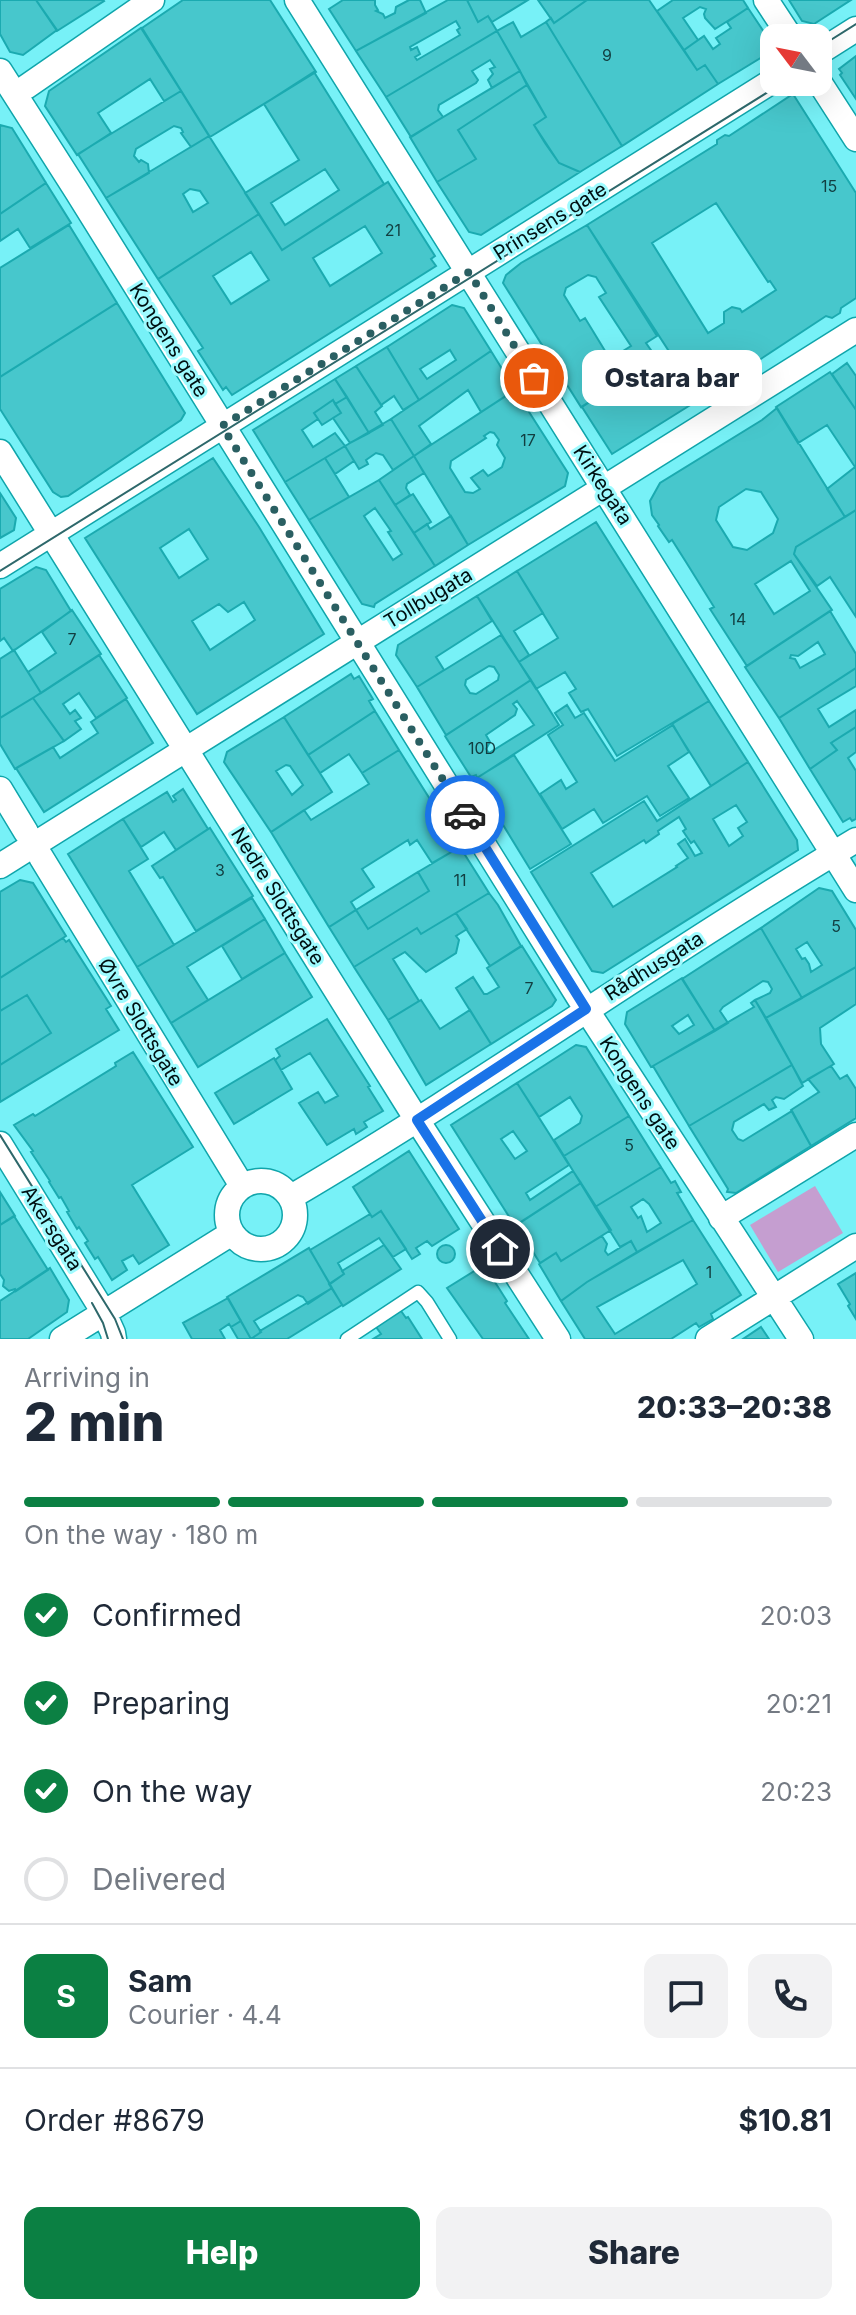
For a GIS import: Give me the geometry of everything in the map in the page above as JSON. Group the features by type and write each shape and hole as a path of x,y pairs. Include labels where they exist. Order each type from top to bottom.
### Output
{"street":[{"path":"26,87 152,0"},
{"name":"Kirkegata","path":"297,0 856,890"},
{"path":"766,0 782,24"},
{"path":"832,44 856,29"},
{"name":"Kongens gate","path":"0,71 586,1009 801,1339"},
{"name":"Prinsens gate","path":"0,566 760,89"},
{"path":"828,96 856,139"},
{"name":"Tollbugata","path":"0,866 856,330"},
{"name":"Nedre Slottsgate","path":"0,452 417,1120 558,1339"},
{"path":"0,789 26,832"},
{"name":"Rådhusgata","path":"291,1197 856,840"},
{"name":"Øvre Slottsgate","path":"41,857 242,1186"},
{"path":"721,1218 856,1135"},
{"name":"Akersgata","path":"0,1144 104,1313"},
{"path":"255,1181 269,1181 282,1187 291,1197 296,1208 296,1220 292,1232 284,1241 262,1250 239,1242 232,1233 227,1221 227,1207 232,1195 242,1186 255,1181"},
{"path":"62,1339 232,1233"},
{"path":"708,1339 856,1246"},
{"path":"104,1313 114,1339"}],"lane":[{"path":"347,1339 418,1292 450,1339"}],"shaded area":[{"path":"815,1186 843,1233 778,1272 750,1225"}],"building":[{"path":"0,0 36,0 57,30 23,55 10,52 0,34"},
{"path":"36,0 103,0 104,1 57,31"},
{"path":"183,0 270,0 316,72 210,137 142,28"},
{"path":"343,0 375,0 376,11 385,18 409,0 420,0 426,13 356,51 329,9"},
{"path":"448,0 467,0 478,22 488,16 497,31 386,97 356,51","holes":["456,21 460,28 457,30 460,35 417,60 415,57 420,54 417,47 411,50 410,47"]},
{"path":"467,0 528,0 492,22 488,16 478,22"},
{"path":"538,0 587,0 554,23"},
{"path":"587,0 649,0 697,70 705,65 718,84 622,146 546,22 551,18 554,23"},
{"path":"673,0 743,0 748,8 715,29 705,18 706,9 700,7 683,18 698,40 684,50 657,11"},
{"path":"789,0 851,0 814,24 802,21"},
{"path":"748,8 760,26 760,58 718,84 705,65 697,70 684,50 704,36 713,49 720,44 716,38 731,28 727,22"},
{"path":"513,22 521,37 546,22 622,146 580,172 559,163 534,125 546,117 497,31"},
{"path":"141,28 181,91 164,101 150,79 98,113 111,133 77,155 45,106 49,91"},
{"path":"497,31 520,71 492,88 488,80 493,74 490,69 495,67 490,60 472,71 478,80 476,83 439,105 438,110 443,117 411,137 386,97"},
{"path":"856,56 856,99 839,69"},
{"path":"520,71 527,85 458,130 476,159 437,182 410,137"},
{"path":"314,72 384,184 282,250 245,193 299,160 264,104","holes":["325,169 339,190 285,225 271,203"]},
{"path":"527,85 546,117 534,125 559,163 580,172 481,235 469,232 437,182 476,159 458,130"},
{"path":"181,91 209,136 191,147 181,128 174,126 136,149 134,156 139,162 148,164 149,173 106,198 78,154"},
{"path":"794,96 856,193 856,298 841,308 840,313 832,318 826,316 700,399 587,225 717,144 717,140 729,136","holes":["716,203 776,290 742,312 732,307 724,312 724,323 708,333 652,243"]},
{"path":"0,125 12,128 46,183 0,214"},
{"path":"209,136 259,214 158,279 106,198","holes":["190,189 200,191 208,203 193,212 183,194"]},
{"path":"388,182 435,256 431,259 436,266 232,395 226,387 223,390 198,351 203,348 158,279 259,214 282,250","holes":["365,226 382,253 330,286 313,258","251,252 269,280 231,304 213,276"]},
{"path":"46,183 71,223 30,248 18,229 0,241 0,214"},
{"path":"69,225 117,303 0,377 0,268"},
{"path":"587,225 657,336 646,343 653,353 649,356 653,362 581,407 503,283 506,275","holes":["588,275 596,277 606,293 599,297 631,346 610,359 585,318 580,321 564,295 566,288"]},
{"path":"117,303 185,413 181,420 68,496 61,497 53,492 0,409 0,377"},
{"path":"452,305 464,308 491,351 419,400 387,347","holes":["450,350 456,360 427,379 420,369"]},
{"path":"387,347 419,400 403,410 394,396 381,405 356,366"},
{"path":"491,351 515,390 481,412 468,390 419,426 431,444 414,456 391,419"},
{"path":"847,363 856,376 856,410 832,374"},
{"path":"356,366 382,406 375,412 383,425 369,433 335,379"},
{"path":"680,367 700,399 612,454 582,407 624,380 634,396"},
{"path":"830,372 856,410 856,510 845,517 827,489 855,467 827,425 798,443 776,407"},
{"path":"335,379 347,397 335,404 333,400 314,413 318,419 302,430 313,447 335,433 345,446 285,482 253,430"},
{"path":"515,390 568,473 565,486 468,545 414,456","holes":["490,432 494,433 505,458 502,467 488,476 483,470 471,478 480,489 473,493 465,492 450,468 451,461 486,438 484,436"]},
{"path":"347,397 369,433 350,443 333,418 341,413 335,404"},
{"path":"333,400 341,413 322,425 314,413"},
{"path":"777,408 845,517 796,547 794,554 832,610 747,666 710,609 714,607 686,562 672,540 669,542 658,526 650,501 660,483","holes":["746,489 761,492 778,519 773,533 747,550 733,547 716,520 719,507","791,561 810,591 774,614 755,584"]},
{"path":"391,419 414,456 393,470 383,455 376,453 366,460 368,464 359,469 345,446"},
{"path":"345,446 354,461 335,474 325,458"},
{"path":"414,456 424,473 407,484 410,495 395,505 379,480"},
{"path":"213,458 324,634 197,714 85,538","holes":["189,529 208,559 179,578 160,548","244,602 255,620 210,650 192,621 219,604 228,612"]},
{"path":"325,458 349,497 309,520 285,482"},
{"path":"379,480 435,566 374,607 362,604 309,520","holes":["375,508 391,531 388,532 402,554 393,560 364,516"]},
{"path":"0,493 16,518 14,530 0,538"},
{"path":"413,494 431,522 414,533 395,505"},
{"path":"856,510 856,617 830,577 817,586 794,554 796,547"},
{"path":"451,516 468,545 435,566 414,533 427,524 430,529"},
{"path":"596,522 709,701 617,756 588,709 581,712 569,693 576,689 565,672 536,689 519,662 558,638 517,571"},
{"path":"36,567 46,570 71,611 13,651 4,638 0,641 0,589"},
{"path":"517,571 543,613 514,631 529,655 519,662 477,596"},
{"path":"477,596 492,621 436,657 444,670 417,687 396,655 398,645"},
{"path":"72,610 101,654 41,693 28,672 56,653 42,632"},
{"path":"830,611 856,654 856,668 779,718 745,667","holes":["818,642 825,654 800,668 795,659 790,658"]},
{"path":"501,635 531,680 446,735 417,687","holes":["489,666 494,667 499,675 498,680 476,694 470,693 465,685 466,680"]},
{"path":"14,650 41,693 0,718 0,659"},
{"path":"99,655 127,698 96,718 79,693 63,704 70,714 75,710 81,718 75,721 81,729 64,741 33,698"},
{"path":"856,668 856,686 818,709 829,727 856,710 856,727 831,743 837,750 810,769 779,718"},
{"path":"351,674 354,679 359,676 373,699 369,701 375,711 308,755 284,717"},
{"path":"531,680 559,725 477,778 476,775 471,777 445,736","holes":["517,701 534,725 489,753 486,749 490,742 486,735 515,715 517,709 513,704"]},
{"path":"33,698 64,741 15,769 0,744 0,718"},
{"path":"126,699 153,743 44,812 16,768 53,747 60,758 98,733 91,722"},
{"path":"709,701 748,762 711,786 672,724"},
{"path":"567,705 575,718 584,713 615,761 673,725 689,752 668,766 689,798 660,816 647,796 603,823 594,809 562,829 540,794 561,780 566,789 577,782 548,735 563,725 555,713"},
{"path":"375,711 399,750 362,773 349,754 320,773 308,755"},
{"path":"284,717 332,792 271,832 224,762 227,752","holes":["290,766 303,785 292,795 276,771"]},
{"path":"856,727 856,752 848,758 856,771 856,819 843,822 810,769 837,750 831,743"},
{"path":"399,750 460,847 432,863 417,840 410,845 408,840 362,869 374,887 351,902 356,910 329,927 271,832 304,810 311,820 369,784 362,773"},
{"path":"514,755 571,844 530,869 475,779"},
{"path":"748,762 797,840 798,850 603,973 592,971 531,872 644,801 657,821","holes":["736,805 747,822 738,828 743,836 729,846 713,819","679,817 686,829 683,831 702,853 695,856 685,839 678,844 688,858 613,907 591,873 644,840 646,843"]},
{"path":"183,789 208,829 176,850 164,832 141,847 123,819 167,792 173,802 176,800 173,796"},
{"path":"123,819 148,859 129,871 174,945 137,967 68,854"},
{"path":"210,828 253,896 196,931 163,877 160,878 152,866"},
{"path":"460,847 489,893 421,934 417,928 354,967 329,927 356,910 368,929 429,891 418,872"},
{"path":"418,872 429,891 368,929 356,910"},
{"path":"20,880 33,883 66,936 0,978 0,892"},
{"path":"819,888 832,891 856,930 856,967 802,998 761,928","holes":["807,942 822,965 811,972 809,964 796,949"]},
{"path":"489,893 521,946 490,966 456,913"},
{"path":"252,898 265,919 187,967 208,1000 171,1023 137,967"},
{"path":"456,913 467,929 456,936 459,940 456,953 426,972 405,952 393,959 419,1001 388,1020 354,967 417,928 421,934"},
{"path":"265,919 285,953 242,979 222,946"},
{"path":"761,928 802,998 766,1018 755,1000 772,989 768,982 763,981 723,1007 720,1011 728,1023 715,1031 682,979"},
{"path":"63,938 66,942 69,940 111,1006 106,1009 119,1030 0,1102 0,1065 51,1033 27,995 0,1011 0,978"},
{"path":"522,946 556,1000 552,1006 491,1044 456,988 473,977 484,994 499,987 487,968"},
{"path":"285,953 312,997 198,1067 171,1023"},
{"path":"856,967 856,1004 820,1028 821,1044 834,1064 802,1083 766,1018"},
{"path":"682,978 715,1031 651,1067 625,1024 627,1012","holes":["688,1015 694,1025 679,1034 672,1026"]},
{"path":"27,995 51,1033 0,1065 0,1011"},
{"path":"421,1000 440,1029 470,1010 491,1044 426,1085 388,1020"},
{"path":"755,1000 792,1065 689,1126 653,1066 754,1007 751,1003"},
{"path":"327,1019 383,1111 364,1122 367,1127 356,1134 354,1129 327,1145 299,1103 318,1092 325,1103 338,1096 310,1053 281,1070 275,1060 280,1056 276,1049"},
{"path":"576,1045 586,1047 629,1116 564,1156 554,1140 580,1123 582,1116 570,1097 539,1117 517,1083"},
{"path":"133,1052 193,1147 132,1185 169,1245 139,1264 133,1255 122,1261 127,1270 112,1280 98,1257 95,1259 85,1243 88,1241 79,1227 77,1229 61,1197 14,1125 33,1114 35,1116 116,1066 115,1063"},
{"path":"274,1058 292,1089 234,1124 215,1093"},
{"path":"792,1065 803,1086 784,1099 776,1097 772,1100 776,1107 769,1110 764,1104 734,1122 732,1130 743,1141 792,1111 811,1146 736,1193 727,1192 689,1126"},
{"path":"831,1066 840,1079 847,1075 856,1089 856,1118 811,1146 791,1110 819,1092 808,1079"},
{"path":"517,1083 569,1165 526,1193 530,1200 573,1171 581,1183 515,1226 451,1125","holes":["513,1131 527,1151 515,1159 501,1139"]},
{"path":"629,1116 661,1167 595,1207 564,1156"},
{"path":"409,1151 459,1229 432,1246 427,1241 416,1248 420,1254 412,1259 381,1211 372,1217 353,1187"},
{"path":"661,1167 671,1183 675,1181 681,1192 677,1193 693,1220 637,1252 631,1241 620,1247 595,1207","holes":["643,1199 661,1223 647,1232 641,1216 638,1218 631,1207"]},
{"path":"581,1183 611,1230 561,1261 556,1253 540,1263 516,1225"},
{"path":"0,1192 15,1216 0,1225"},
{"path":"381,1211 406,1249 393,1257 379,1238 338,1263 344,1274 330,1284 310,1250 370,1214 372,1217"},
{"path":"14,1216 48,1270 16,1291 9,1291 3,1286 4,1280 0,1274 0,1225"},
{"path":"693,1220 741,1295 711,1314 713,1319 699,1327 696,1323 671,1339 585,1339 561,1301 587,1282","holes":["683,1260 697,1284 615,1334 597,1307"]},
{"path":"602,1236 608,1255 631,1241 637,1252 561,1301 539,1264 556,1253 561,1261"},
{"path":"384,1245 401,1269 343,1306 329,1284 344,1274 342,1271"},
{"path":"442,1245 450,1245 455,1254 453,1261 442,1263 437,1258 437,1250"},
{"path":"309,1248 332,1288 308,1304 298,1295 254,1321 261,1332 251,1339 227,1297"},
{"path":"484,1265 529,1339 483,1339 447,1288"},
{"path":"50,1268 69,1300 67,1312 28,1339 0,1339 0,1301"},
{"path":"856,1273 856,1319 838,1284"},
{"path":"332,1288 342,1305 287,1339 251,1339 260,1331"},
{"path":"228,1298 241,1321 220,1330 225,1339 192,1339 183,1323"},
{"path":"399,1308 422,1339 373,1339 381,1334 374,1324"},
{"path":"241,1321 251,1339 238,1339 231,1327"},
{"path":"761,1327 769,1339 743,1339"}],"tram line":[{"path":"832,39 856,24"},
{"path":"0,571 762,96"},
{"path":"0,1135 115,1319 123,1339"},
{"path":"92,1303 108,1339"}],"way so far":[{"path":"465,815 222,426 469,272 534,378"}],"place":[{"name":"Ostara bar","path":"534,378"}],"route":[{"path":"465,815 586,1009 417,1120 500,1249"}]}
